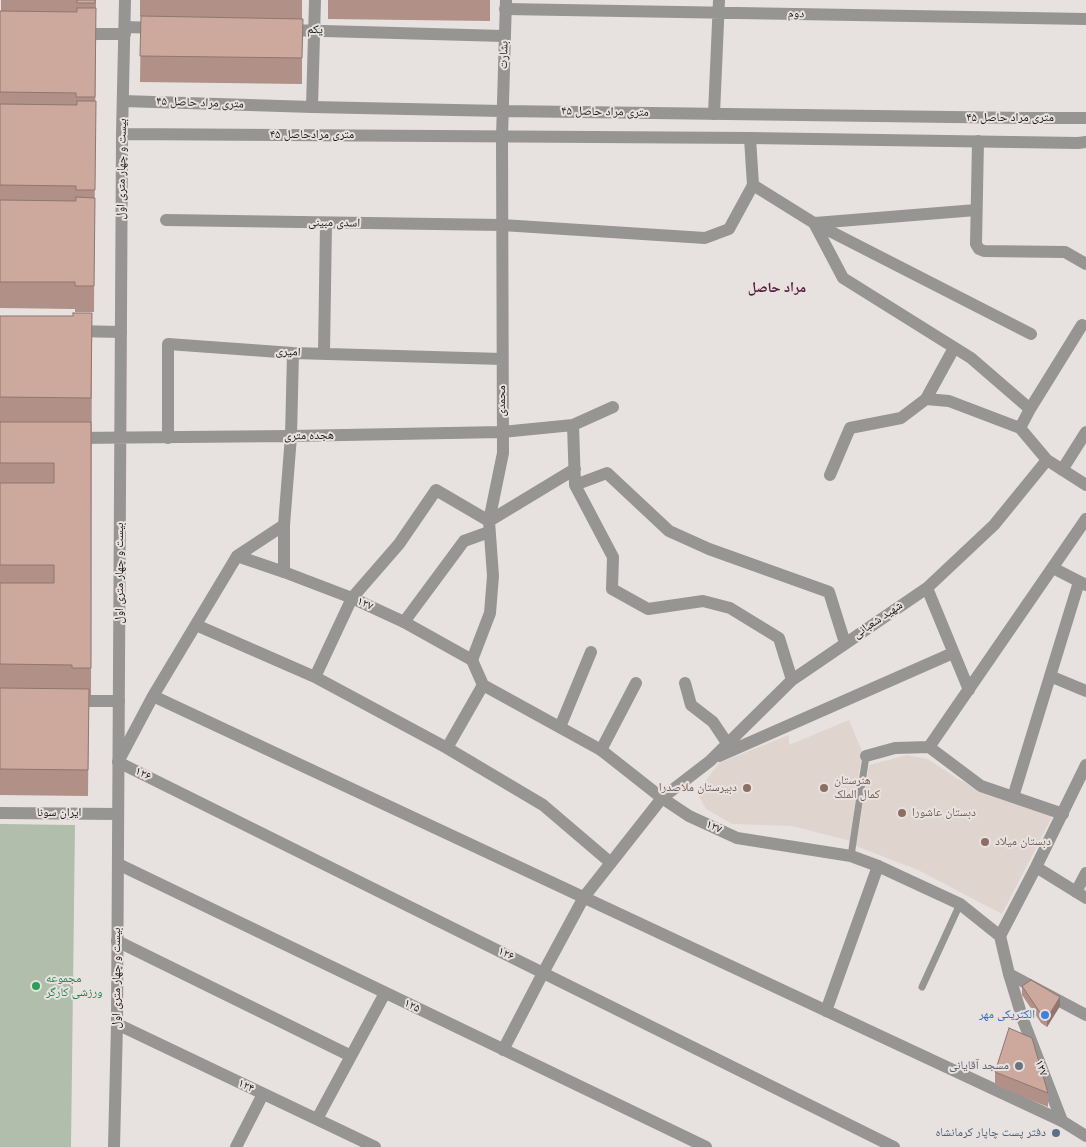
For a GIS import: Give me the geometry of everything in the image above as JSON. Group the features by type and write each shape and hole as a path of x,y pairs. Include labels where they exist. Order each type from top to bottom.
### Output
{"street":[{"name":"بیست و چهار متری اول","path":"114,1147 117,1024 122,134 125,0"},
{"path":"312,107 315,0"},
{"name":"دوم","path":"505,4 718,6 1086,19"},
{"name":"بشارت","path":"502,137 505,4"},
{"path":"714,114 718,6"},
{"path":"67,34 175,28"},
{"name":"یکم","path":"274,30 504,36"},
{"name":"۴۵ متری مراد حاصل","path":"123,101 502,111 1086,118"},
{"name":"۴۵ متری مرادحاصل","path":"122,134 502,137"},
{"name":"۴۵ متری مراد حاصل","path":"502,137 1086,142"},
{"name":"محمدی","path":"472,660 490,613 493,576 489,527 503,454 502,137"},
{"path":"750,138 753,185 814,223 1030,334"},
{"path":"978,141 976,244 979,249 984,251 1066,252 1086,264"},
{"name":"اسدی مبینی","path":"166,220 502,225 705,238 730,229 753,185"},
{"path":"814,223 976,210"},
{"path":"324,354 326,223"},
{"path":"814,223 843,278 971,358 1030,409"},
{"path":"1020,428 1082,326"},
{"path":"65,331 121,332"},
{"name":"امیری","path":"168,438 168,344 293,353 502,359"},
{"path":"830,475 850,428 901,418 926,399 954,348"},
{"path":"284,572 284,525 291,436 293,353"},
{"path":"926,399 949,401 1020,428 1047,460 1086,485"},
{"name":"هجده متری","path":"65,437 168,438 502,432 573,425 613,407"},
{"path":"573,425 575,485 613,557 612,589 648,609 703,601 730,608 779,638 792,680"},
{"path":"1062,470 1086,432"},
{"name":"شهید شعبانی","path":"504,1050 543,972 584,897 662,798 710,760 792,680 927,588 994,525 1047,460"},
{"path":"404,622 464,541 489,527 575,469"},
{"path":"575,485 607,473 668,531 709,549 829,592 845,643"},
{"path":"314,677 352,598 399,544 436,490 489,527"},
{"path":"929,747 1086,519"},
{"path":"118,762 153,696 237,556 284,525"},
{"name":"۱۲۷","path":"237,556 352,598 404,622 472,660"},
{"path":"1013,797 1050,676 1082,583 1052,568"},
{"path":"927,588 968,690"},
{"path":"196,625 314,677 447,748 543,805 611,863"},
{"path":"560,727 591,652"},
{"path":"710,760 953,653"},
{"path":"447,748 483,685 472,660"},
{"path":"1050,676 1086,691"},
{"path":"601,750 636,684"},
{"path":"685,684 691,705 712,722 727,743"},
{"name":"۱۲۷","path":"483,685 601,750 662,798 689,816 737,838 850,856 878,866 960,904 1000,936 1023,1020 1062,1121"},
{"path":"153,696 1062,1121 1086,1136"},
{"path":"59,701 119,701"},
{"path":"866,756 895,748 929,747 981,786 1063,814"},
{"name":"۱۲۶","path":"118,762 894,1147"},
{"path":"1000,936 1086,765"},
{"name":"ایران سونا","path":"0,813 118,814"},
{"name":"۱۲۵","path":"118,864 706,1147"},
{"path":"826,1011 878,866"},
{"path":"1036,867 1081,895 1086,873"},
{"path":"117,941 351,1056"},
{"path":"1009,974 1086,1015"},
{"path":"317,1119 385,993"},
{"name":"۱۲۴","path":"117,1024 375,1147"},
{"path":"236,1147 263,1094"}],"lane":[{"path":"850,856 866,756"},
{"path":"922,986 960,904"}],"shaded area":[{"path":"849,720 862,751 850,841 792,826 732,824 706,809 699,796 706,780 719,763 789,735 789,745"},
{"path":"907,755 928,759 958,779 989,794 1053,815 1002,914 918,870 856,846 869,765"}],"green space":[{"name":"مجموعه ورزشی کارگر","path":"0,824 75,825 71,1147 0,1147"}],"building":[{"path":"77,0 95,0 95,3 77,3"},
{"path":"77,8 96,8 95,97 76,97 76,93 0,92 0,11 77,12"},
{"path":"141,16 303,19 302,58 140,56"},
{"path":"77,101 96,101 95,190 76,190 76,186 0,185 0,104 77,105"},
{"path":"76,197 95,198 94,286 75,286 75,282 0,282 0,200 76,201"},
{"path":"73,313 92,313 91,398 0,397 0,316 73,316"},
{"path":"0,422 91,422 91,668 72,668 72,665 0,664 0,583 54,583 54,565 0,565 0,483 54,483 54,463 0,463"},
{"path":"0,688 89,689 88,770 0,769"},
{"path":"1031,980 1060,997 1047,1018 1041,1014 1022,986"},
{"name":"مسجد آقایانی","path":"1009,1028 1032,1038 1048,1093 995,1072"}],"place":[{"name":"دبیرستان ملاصدرا","path":"747,788"},
{"name":"هنرستان کمال الملک","path":"824,788"},
{"name":"دبستان عاشورا","path":"902,813"},
{"name":"دبستان میلاد","path":"985,842"},
{"name":"مجموعه ورزشی کارگر","path":"36,986"},
{"name":"الکتریکی مهر","path":"1045,1015"},
{"name":"مسجد آقایانی","path":"1019,1066"},
{"name":"دفتر پست چاپار کرمانشاه","path":"1056,1133"}],"district":[{"name":"مراد حاصل","path":"777,288"}]}
